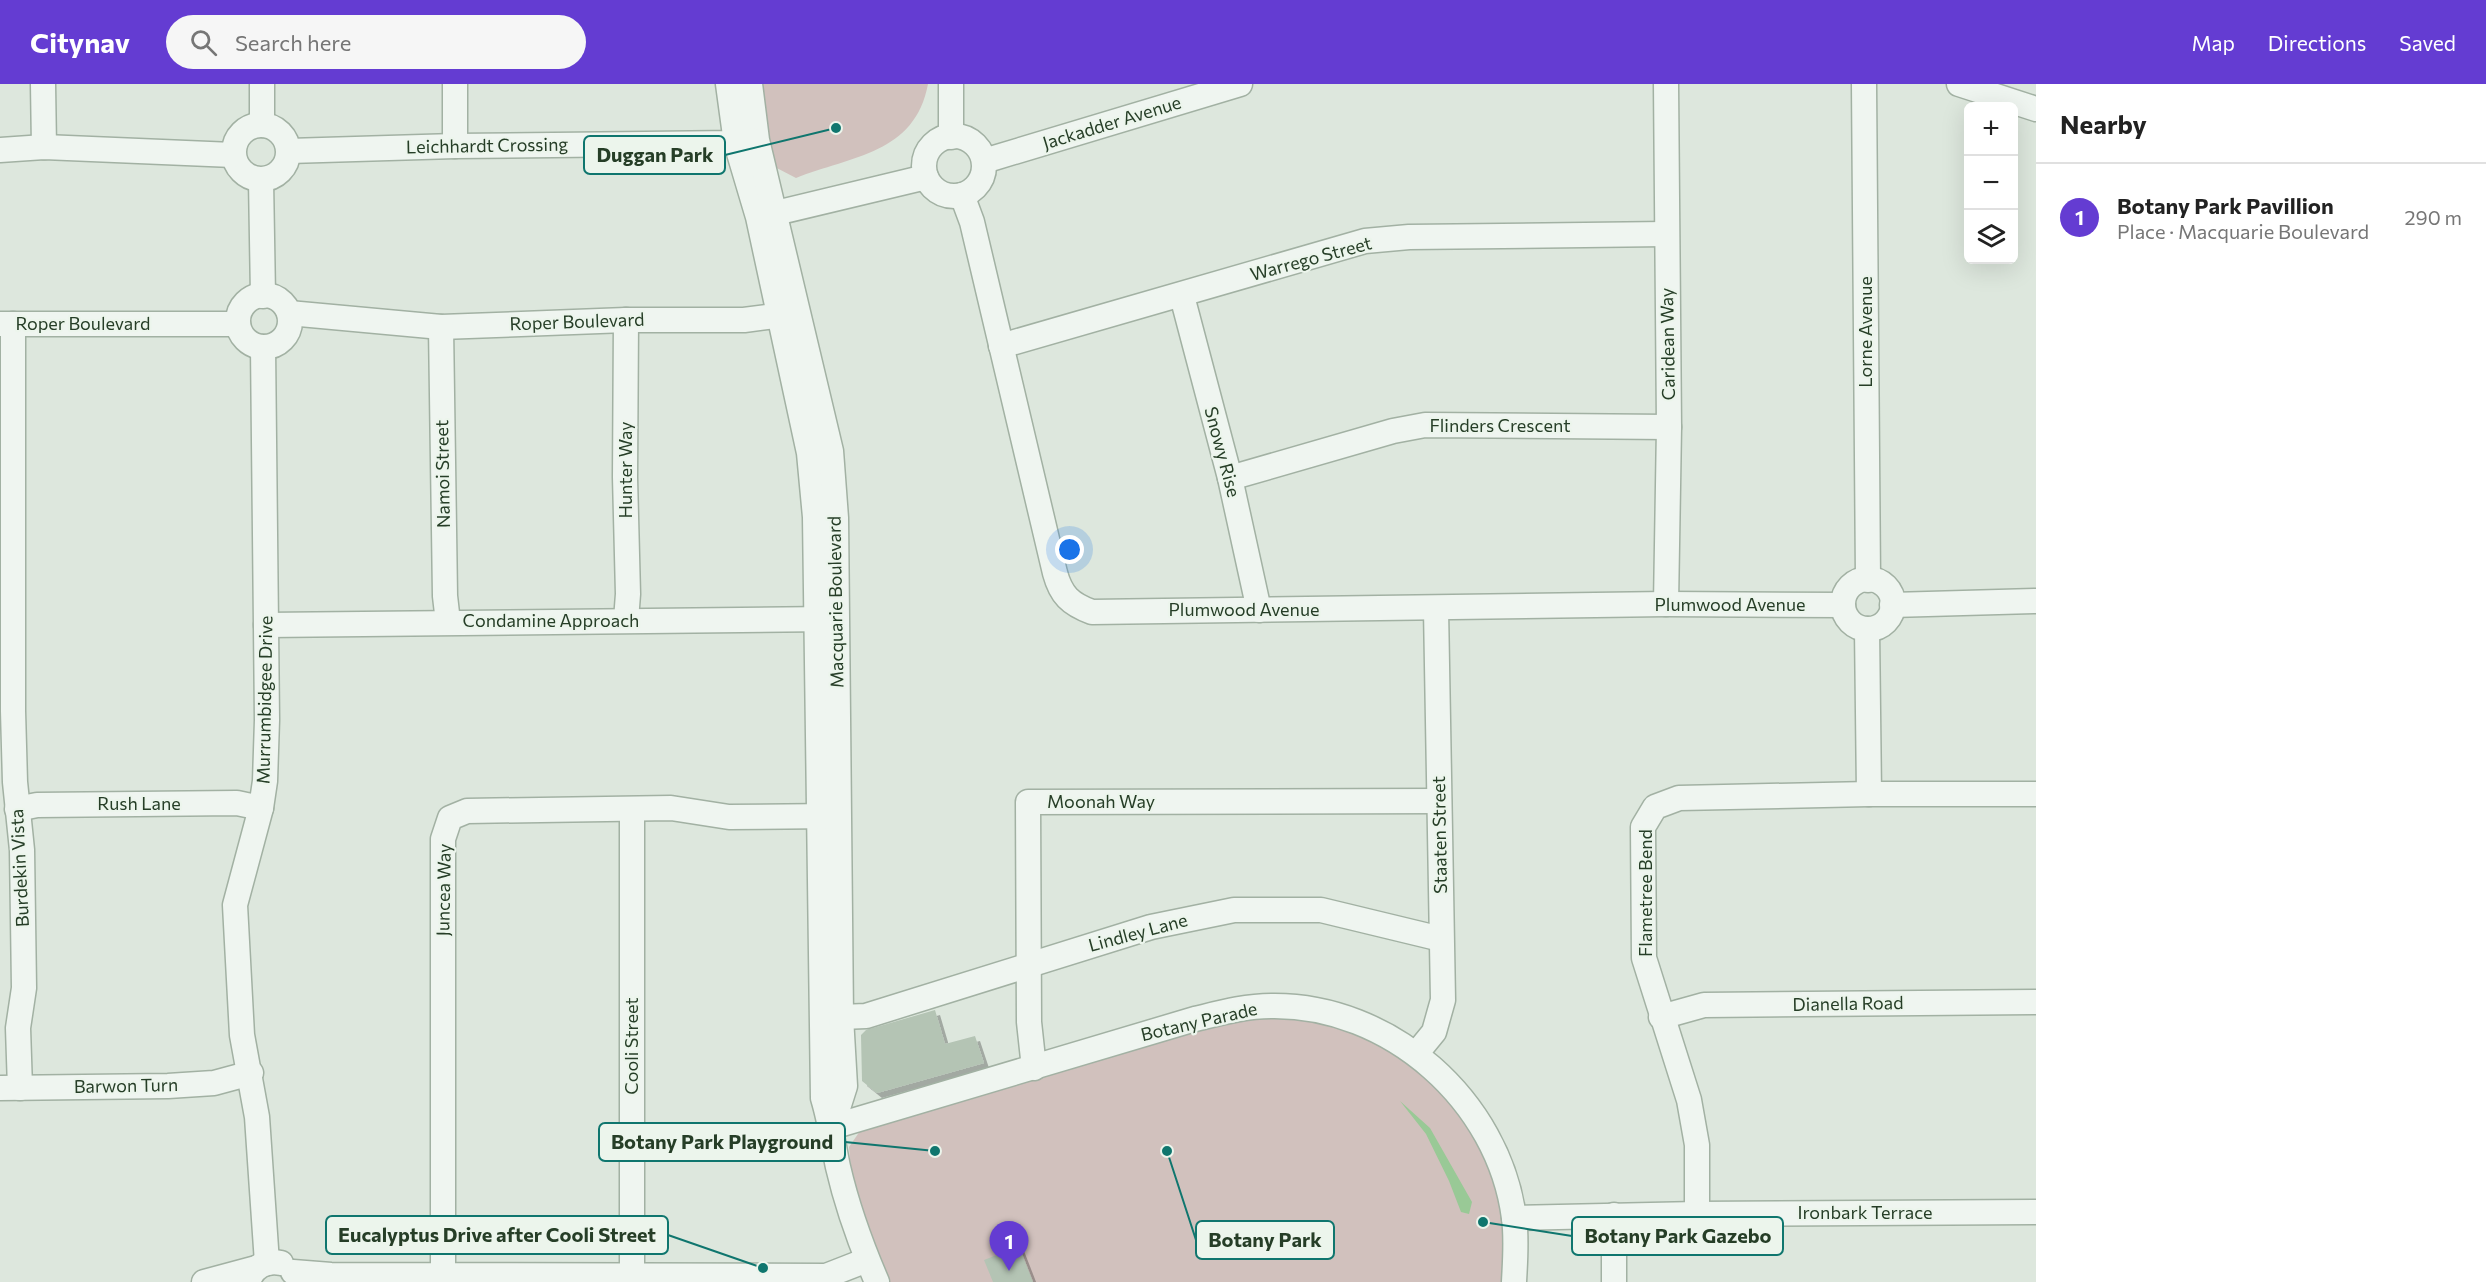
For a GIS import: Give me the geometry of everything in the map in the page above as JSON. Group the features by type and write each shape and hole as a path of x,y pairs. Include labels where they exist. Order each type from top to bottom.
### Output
{"street":[{"path":"43,84 44,147"},
{"path":"261,84 262,125"},
{"path":"454,146 455,84"},
{"name":"Macquarie Boulevard","path":"729,84 747,141 789,315 809,453 827,619 830,816 845,1086 832,1127"},
{"name":"Macquarie Boulevard","path":"747,141 750,84"},
{"path":"951,84 951,136"},
{"name":"Jackadder Avenue","path":"984,161 1240,84"},
{"name":"Caridean Way","path":"1666,84 1669,427 1666,604"},
{"name":"Lorne Avenue","path":"1864,84 1868,580"},
{"path":"1959,84 2036,109"},
{"path":"2009,84 2036,93"},
{"path":"262,125 270,126 283,136 288,152 287,160 278,174 261,180 246,175 235,163 234,155 238,137 244,130 262,125"},
{"path":"951,136 959,136 972,142 984,161 980,182 962,195 945,195 937,191 926,177 924,168 929,150 934,143 951,136"},
{"name":"Leichhardt Crossing","path":"288,152 454,146 747,141"},
{"path":"0,150 44,147 234,155"},
{"path":"766,215 926,177"},
{"path":"261,180 263,296"},
{"name":"Plumwood Avenue","path":"962,195 972,222 1055,573 1063,595 1069,602 1092,612 1666,604 1843,605"},
{"name":"Warrego Street","path":"1001,346 1365,242 1409,237 1666,234"},
{"path":"263,296 278,300 288,322 278,343 263,347 249,343 244,338 238,324 238,316 247,302 263,296"},
{"name":"Snowy Rise","path":"1182,296 1230,478 1259,610"},
{"name":"Roper Boulevard","path":"288,322 307,313 355,320 441,327 626,320 744,320 789,315"},
{"name":"Hunter Way","path":"626,320 625,477 628,594 626,620"},
{"name":"Roper Boulevard","path":"6,324 238,324"},
{"name":"Burdekin Vista","path":"6,324 7,514 17,809 22,850 24,988 10,1088"},
{"name":"Namoi Street","path":"441,327 445,596 448,622"},
{"name":"Murrumbidgee Drive","path":"257,1271 257,1117 251,1073 242,1035 235,905 261,808 265,781 267,720 263,347"},
{"name":"Flinders Crescent","path":"1230,478 1393,431 1425,425 1669,427"},
{"path":"1868,580 1881,583 1886,588 1892,605 1889,617 1884,624 1867,629 1853,625 1844,613 1843,605 1847,590 1853,584 1868,580"},
{"path":"1892,605 2036,601"},
{"name":"Staaten Street","path":"1416,1054 1434,1032 1443,1000 1436,609"},
{"name":"Condamine Approach","path":"266,625 827,619"},
{"path":"1867,629 1869,794"},
{"name":"Flametree Bend","path":"1697,1214 1696,1145 1689,1100 1644,958 1643,827 1655,807 1679,798 1869,794 2036,794"},
{"name":"Moonah Way","path":"1034,1068 1029,1022 1028,802 1439,801"},
{"name":"Rush Lane","path":"17,809 37,805 237,803 261,808"},
{"name":"Juncea Way","path":"443,1279 443,839 450,819 467,811 671,808 729,817 830,816"},
{"name":"Cooli Street","path":"632,810 632,1279"},
{"name":"Macquarie Boulevard","path":"830,816 821,1066 823,1098 832,1127 838,1166 867,1260 877,1282"},
{"name":"Lindley Lane","path":"841,1017 867,1016 1151,927 1234,910 1321,910 1441,939"},
{"name":"Dianella Road","path":"1661,1017 1704,1005 2036,1002"},
{"name":"Botany Parade","path":"832,1127 1195,1019 1242,1008 1271,1006 1308,1009 1351,1020 1416,1054 1452,1085 1476,1116 1504,1177 1514,1218 1516,1248 1514,1282"},
{"name":"Barwon Turn","path":"10,1088 168,1086 214,1083 251,1073"},
{"name":"Ironbark Terrace","path":"1514,1218 1697,1214 2036,1212"},
{"path":"1614,1215 1614,1282"},
{"path":"214,1280 257,1271 279,1263 295,1277 331,1275 443,1279 632,1279 826,1276 867,1260"}],"shaded area":[{"path":"754,84 928,84 921,107 910,125 895,139 859,157 796,178 771,165"},
{"path":"1238,1016 1309,1017 1364,1033 1435,1081 1480,1139 1505,1210 1505,1282 887,1282 852,1182 849,1147 860,1131"},
{"path":"1400,1101 1430,1128 1472,1202 1469,1214 1461,1212 1426,1134"}],"building":[{"path":"935,1010 945,1044 975,1036 984,1063 877,1093 862,1081 861,1035 866,1030"},
{"path":"1019,1246 1033,1282 993,1282 984,1260"}],"place":[{"name":"Duggan Park","path":"836,128"},
{"name":"Botany Park Playground","path":"935,1151"},
{"name":"Botany Park","path":"1167,1151"},
{"name":"Botany Park Gazebo","path":"1483,1222"},
{"name":"Eucalyptus Drive after Cooli Street","path":"763,1268"},
{"name":"Botany Park Pavillion","path":"1009,1271"}]}
